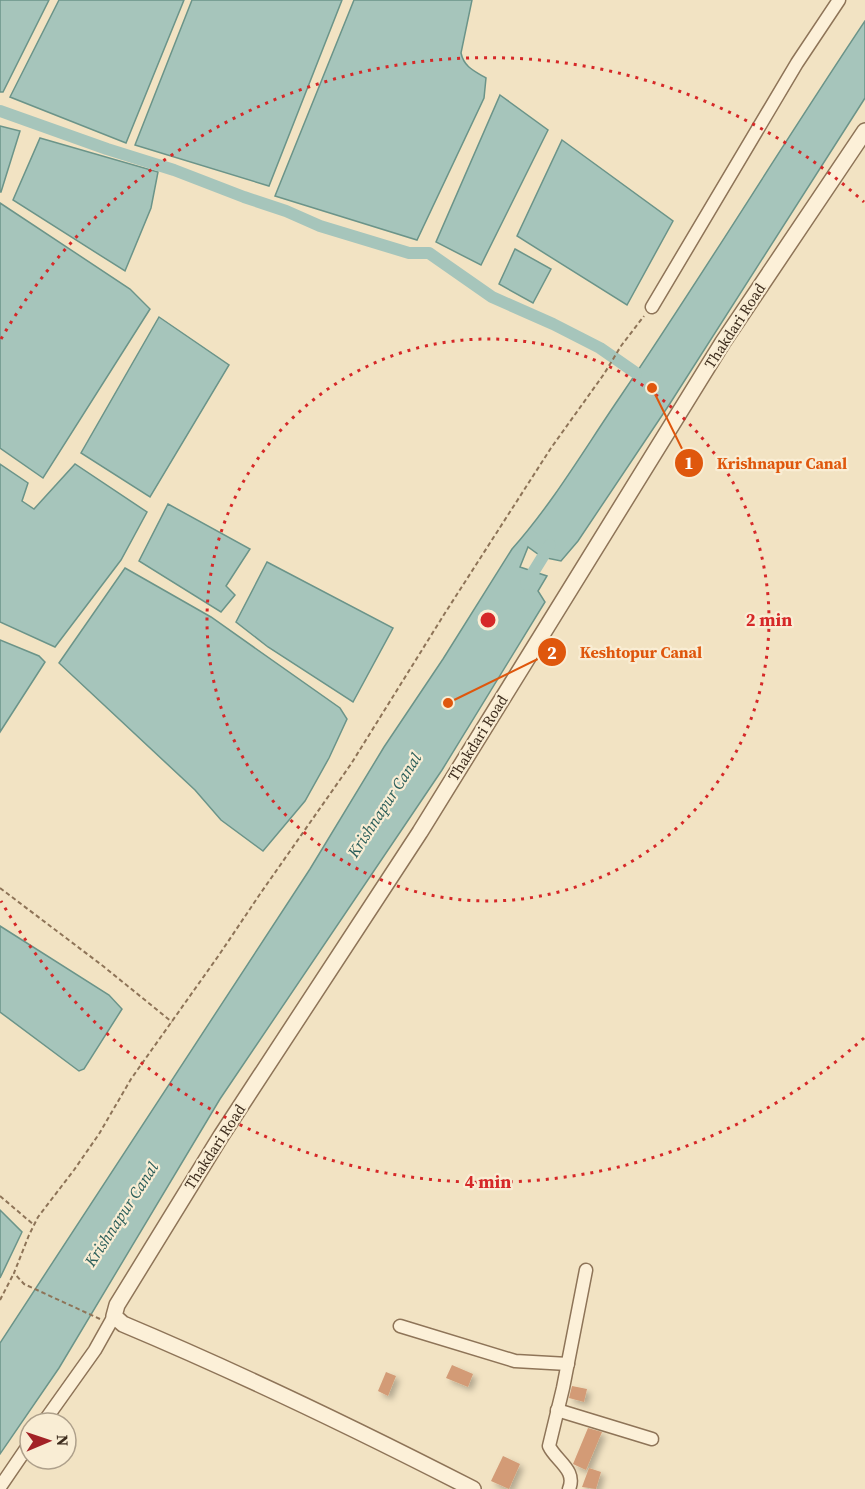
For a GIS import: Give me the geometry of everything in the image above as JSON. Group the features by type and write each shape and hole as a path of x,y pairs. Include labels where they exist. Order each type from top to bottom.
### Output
{"street":[{"path":"652,307 797,63 839,0"},
{"name":"Thakdari Road","path":"114,1316 117,1305 129,1284 215,1146 420,832 723,342 865,131"},
{"path":"569,1489 572,1483 570,1473 553,1455 549,1446 586,1270"},
{"path":"52,1411 95,1350 114,1316 123,1324 192,1353 348,1425 473,1489"},
{"path":"400,1326 515,1360 568,1364"},
{"path":"557,1410 652,1439"},
{"path":"0,1487 18,1461"}],"path":[{"path":"0,1300 34,1225 99,1134 131,1079 351,764 570,420 604,374 621,346 652,307"},
{"path":"0,888 172,1022"},
{"path":"0,1196 34,1225"},
{"path":"14,1273 24,1284 97,1318"}],"water":[{"path":"0,0 49,0 3,92 0,92"},
{"path":"59,0 184,0 126,143 10,97"},
{"path":"192,0 342,0 269,186 135,145"},
{"path":"354,0 472,0 461,53 467,65 486,78 484,98 417,240 275,196"},
{"path":"865,21 865,98 669,405 578,541 561,561 542,557 528,547 520,567 547,576 538,591 545,602 442,770 220,1099 59,1368 30,1411 18,1411 18,1428 0,1454 0,1343 310,869 384,747 512,549 568,475"},
{"path":"500,95 548,130 481,265 436,242"},
{"path":"0,126 20,131 1,192 0,192"},
{"path":"40,138 158,172 151,208 125,271 13,200"},
{"path":"562,140 673,221 627,305 517,236"},
{"path":"0,203 130,289 150,309 43,478 0,448"},
{"path":"515,249 551,269 533,303 499,284"},
{"path":"159,317 229,365 150,497 81,453"},
{"path":"0,464 28,483 22,501 34,509 75,464 147,512 121,560 55,647 0,622"},
{"path":"168,504 250,549 226,586 235,595 221,612 139,561"},
{"path":"267,562 393,628 353,702 268,647 236,622"},
{"path":"125,568 211,617 340,708 347,719 305,801 263,851 221,820 195,790 59,663"},
{"path":"0,640 39,656 45,662 0,732"},
{"path":"0,926 109,995 122,1009 84,1069 79,1071 0,1012"},
{"path":"0,1210 22,1232 0,1278"}],"building":[{"path":"452,1365 473,1374 468,1387 446,1378"},
{"path":"386,1372 396,1376 388,1396 378,1391"},
{"path":"572,1386 587,1389 584,1402 569,1398"},
{"path":"588,1428 602,1432 586,1470 573,1464"},
{"path":"503,1456 520,1464 509,1489 491,1481"},
{"path":"589,1468 601,1472 596,1489 582,1487"}],"waterway":[{"path":"0,111 174,170 286,211 320,226 409,253 429,253 492,297 600,348 636,373"},
{"name":"Krishnapur Canal","path":"526,584 550,545"}],"place":[{"name":"Krishnapur Canal","path":"652,388"},
{"name":"Keshtopur Canal","path":"448,703"}]}
